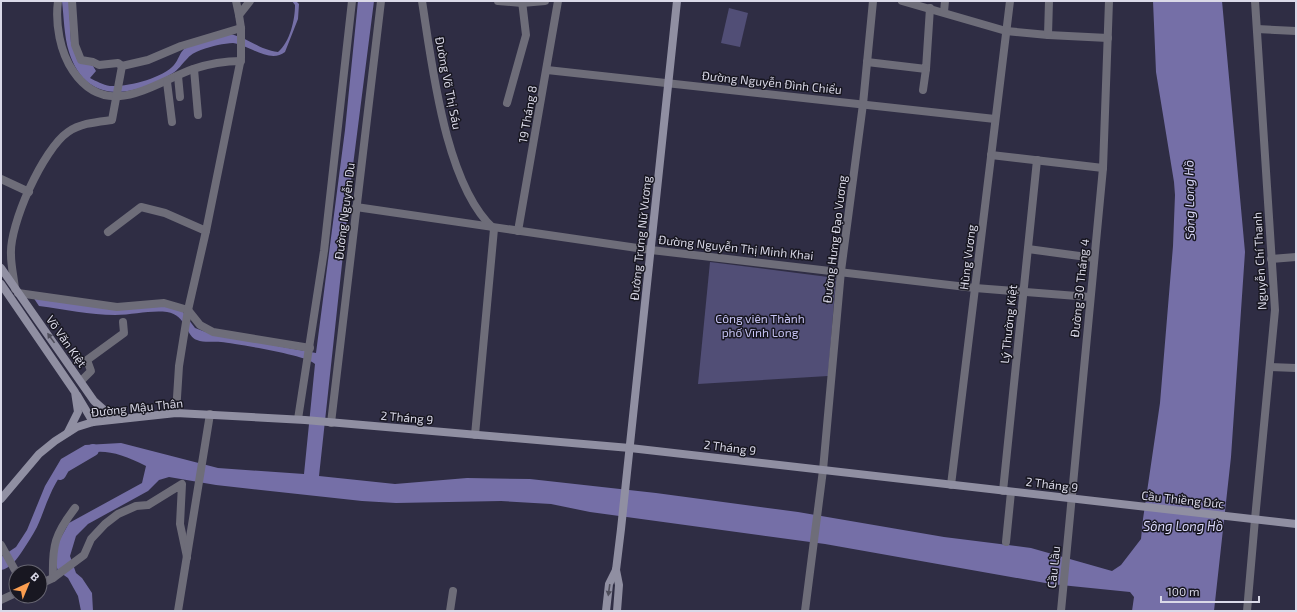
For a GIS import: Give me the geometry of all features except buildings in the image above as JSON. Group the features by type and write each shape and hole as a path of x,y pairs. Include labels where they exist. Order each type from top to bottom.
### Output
{"main road":[{"name":"Đường Trưng Nữ Vương","path":"616,570 677,1"},
{"name":"Võ Văn Kiệt","path":"1,268 96,403 112,416 121,420"},
{"name":"Võ Văn Kiệt","path":"1,284 75,392 78,412 68,432"},
{"path":"82,384 75,392 93,422"},
{"path":"93,422 96,403"},
{"name":"Đường Mậu Thân","path":"1,499 39,454 68,432 93,422 176,413 301,420"},
{"name":"2 Tháng 9","path":"301,420 630,448 1128,505"},
{"name":"Cầu Thiềng Đức","path":"1128,505 1296,524"},
{"path":"606,611 609,584 616,570"},
{"path":"616,570 619,585 617,611"}],"street":[{"path":"58,1 59,35 62,50 79,80 91,91 111,97 118,94 138,93 167,82 194,69 227,61 241,61"},
{"path":"72,1 75,45 81,60 93,62 99,65 118,63 121,69 118,94 112,120 94,122 68,132 51,148 29,192 15,226 10,254 17,291 117,307 164,302 188,312 200,325 213,332 310,348"},
{"path":"176,413 183,335 241,61 241,30 236,1"},
{"path":"239,15 250,1"},
{"path":"301,420 324,251 352,1"},
{"name":"Đường Nguyễn Du","path":"329,423 381,1"},
{"name":"Đường Võ Thị Sáu","path":"422,1 441,115 462,182 482,218 494,228"},
{"path":"498,1 545,1"},
{"name":"19 Tháng 8","path":"518,231 558,1"},
{"name":"Đường Hưng Đạo Vương","path":"805,611 822,480 841,271 863,104 872,1"},
{"path":"902,1 1006,31 1108,38"},
{"path":"944,12 945,1"},
{"name":"Hùng Vương","path":"951,485 1010,1"},
{"path":"1048,35 1050,1"},
{"name":"Đường 30 Tháng 4","path":"1068,541 1103,168 1109,1"},
{"name":"Nguyễn Chí Thanh","path":"1247,611 1275,310 1255,1"},
{"path":"506,103 526,35 522,2"},
{"path":"923,90 926,69 930,8"},
{"path":"1257,29 1296,31"},
{"path":"121,69 148,60 181,46 241,30"},
{"path":"867,62 926,69"},
{"path":"194,69 198,115"},
{"name":"Đường Nguyễn Đình Chiểu","path":"547,70 995,119"},
{"path":"178,76 180,97"},
{"path":"167,82 172,122"},
{"path":"991,155 1103,168"},
{"name":"Lý Thường Kiệt","path":"1006,542 1007,491 1037,160"},
{"path":"1,179 29,192"},
{"path":"108,232 141,207 165,214 206,230"},
{"name":"Đường Nguyễn Thị Minh Khai","path":"356,207 651,250 841,271 975,288 1090,297"},
{"path":"475,435 494,228"},
{"path":"1028,249 1094,258"},
{"path":"1271,259 1296,257"},
{"path":"82,384 91,371 87,360 124,333 123,322"},
{"path":"1270,367 1296,368"},
{"path":"178,611 206,431 210,414"},
{"path":"48,580 84,555 91,539 105,524 118,514 136,506 148,505 182,484 180,524 187,557"},
{"path":"53,578 52,554 56,537 75,508"},
{"name":"Cầu Lầu","path":"1061,611 1068,541"},
{"path":"2,546 12,564"},
{"path":"450,611 453,591"}],"green space":[{"path":"729,8 748,13 740,47 721,43"},
{"name":"Công viên Thành phố Vĩnh Long","path":"710,262 836,278 828,376 698,384"}],"water":[{"path":"62,1 69,1 71,43 77,59 93,66 96,71 90,78 110,86 126,85 154,78 169,70 177,61 184,49 223,35 234,35 260,47 278,52 286,43 291,30 295,5 292,1 296,1 299,4 298,19 285,52 279,55 266,55 233,43 218,45 193,54 175,72 158,81 127,91 113,92 99,89 87,81 77,69 67,46"},
{"name":"Sông Long Hồ","path":"358,1 374,1 351,181 319,476 395,484 467,478 530,479 656,493 798,512 944,537 1031,548 1112,571 1121,565 1141,539 1160,403 1173,246 1175,195 1174,182 1156,72 1153,1 1222,1 1245,252 1231,457 1214,611 1132,611 1134,597 1130,592 1051,584 825,544 590,512 551,504 501,501 396,503 362,501 216,485 169,477 159,480 148,491 88,524 76,536 70,556 76,573 82,578 92,593 93,611 81,611 78,596 68,578 58,571 54,558 59,541 69,523 142,483 146,466 130,458 101,452 89,453 78,458 68,466 50,495 37,527 23,550 12,564 8,564 8,568 1,570 1,557 16,547 27,530 45,486 61,459 85,445 121,443 218,468 304,474 315,364 300,357 271,350 229,343 197,340 190,335 179,317 167,312 115,315 96,314 39,306 33,297 49,301 163,305 182,311 195,328 211,334 316,353 345,130"}],"waterway":[{"path":"60,474 64,467 93,450"}]}
